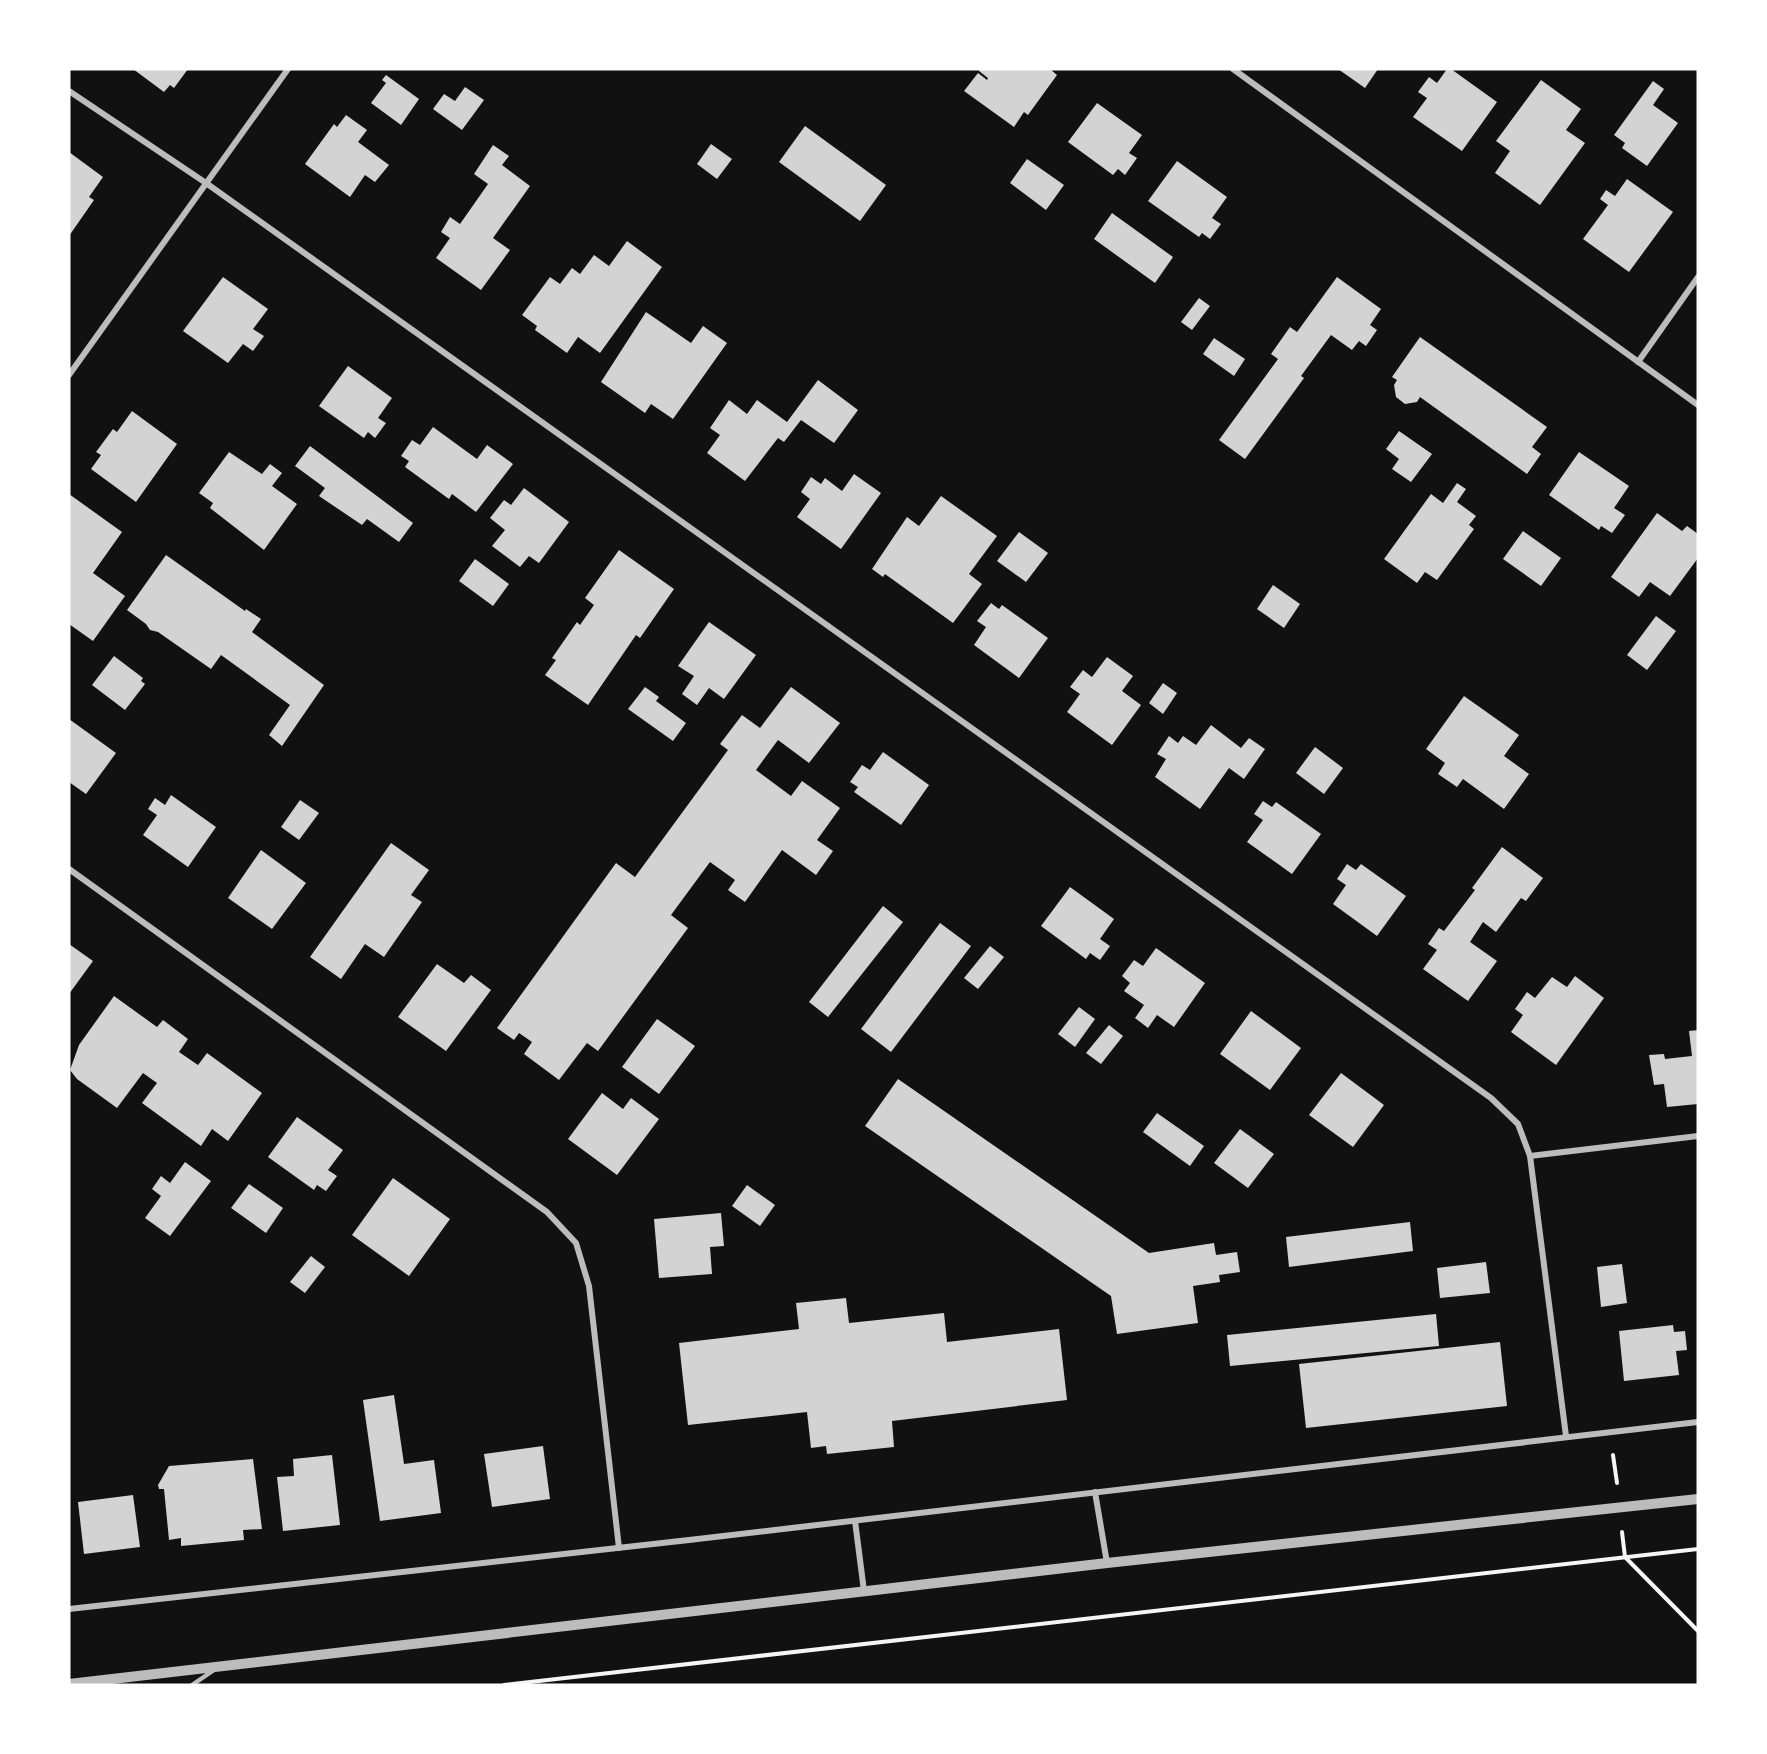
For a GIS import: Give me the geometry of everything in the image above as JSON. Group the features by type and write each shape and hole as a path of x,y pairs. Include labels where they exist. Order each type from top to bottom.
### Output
{"street":[{"path":"69,375 288,69"},
{"path":"1233,69 1698,405"},
{"path":"69,91 206,183 1491,1098 1518,1124 1530,1156 1566,1436"},
{"path":"1638,362 1698,277"},
{"path":"69,868 547,1212 576,1243 589,1286 619,1548"},
{"path":"1530,1156 1698,1136"},
{"path":"69,1609 855,1521 1698,1422"},
{"path":"1095,1492 1107,1563"},
{"path":"69,1684 1107,1563 1698,1499"},
{"path":"855,1521 864,1592"}],"lane":[{"path":"192,1685 219,1667"}],"path":[{"path":"1610,1431 1625,1557 1698,1630"},
{"path":"504,1685 1698,1549"}],"building":[{"path":"133,69 188,69 174,88 170,85 164,92"},
{"path":"980,69 1050,69 1057,75 1028,115 1024,112 1014,127 964,91 978,73 987,80 988,78 979,71"},
{"path":"1338,69 1378,69 1365,88"},
{"path":"1447,69 1451,69 1497,102 1462,151 1413,117 1427,98 1418,92 1429,77 1437,83"},
{"path":"386,75 419,99 401,125 371,103 386,83 382,80"},
{"path":"1541,80 1581,109 1566,130 1585,143 1540,205 1495,173 1510,151 1496,141"},
{"path":"1653,81 1664,89 1653,105 1678,123 1647,166 1622,148 1625,143 1614,135"},
{"path":"465,87 484,100 462,130 433,109 444,94 455,101"},
{"path":"1097,103 1142,135 1129,153 1137,158 1125,175 1118,169 1113,175 1068,142"},
{"path":"346,115 367,130 358,142 389,165 375,182 365,175 350,197 305,164 334,124 337,127"},
{"path":"805,126 886,185 860,221 779,162"},
{"path":"711,144 732,159 717,179 697,164"},
{"path":"493,145 509,156 502,165 530,186 493,238 510,250 481,290 436,258 450,238 441,232 450,217 460,224 488,184 474,174"},
{"path":"69,152 103,177 89,197 94,200 69,236"},
{"path":"1027,159 1064,185 1046,210 1010,183"},
{"path":"1177,161 1227,197 1212,218 1221,224 1210,239 1202,233 1199,237 1148,201"},
{"path":"1627,179 1673,212 1629,272 1583,239 1608,205 1600,199 1606,190 1615,196"},
{"path":"1112,213 1173,257 1155,283 1094,239"},
{"path":"627,241 662,267 600,353 578,337 567,353 535,330 537,326 522,315 550,277 560,284 572,268 580,274 594,255 609,266"},
{"path":"223,277 268,309 253,329 264,336 253,351 243,344 228,363 183,331"},
{"path":"1337,277 1381,309 1370,325 1377,330 1366,346 1359,341 1352,350 1331,335 1301,376 1304,378 1245,459 1219,440 1278,359 1271,354 1290,327 1297,332"},
{"path":"1199,298 1210,306 1192,330 1181,322"},
{"path":"646,312 691,343 703,326 727,343 673,419 651,404 645,413 601,382"},
{"path":"1420,337 1547,427 1532,447 1541,454 1527,474 1420,397 1417,402 1405,404 1396,397 1394,385 1397,380 1392,377"},
{"path":"1214,338 1245,359 1234,376 1203,354"},
{"path":"348,366 392,398 378,418 386,423 375,438 368,432 364,438 319,406"},
{"path":"818,380 858,410 834,443 801,420 784,442 778,438 745,481 707,453 720,435 710,428 729,400 747,414 757,400 787,422"},
{"path":"132,411 177,444 136,502 91,469 101,455 96,452 113,429 117,432"},
{"path":"433,427 477,459 487,445 513,464 476,512 452,494 449,499 405,467 409,461 401,456 412,440 420,445"},
{"path":"1399,431 1432,454 1411,482 1392,469 1399,459 1386,449"},
{"path":"310,446 413,523 399,542 367,519 362,525 319,496 325,488 295,466"},
{"path":"229,452 262,474 270,464 282,473 272,486 297,504 264,550 210,508 213,503 199,493"},
{"path":"1579,452 1629,486 1614,508 1625,515 1612,533 1601,526 1599,530 1549,495"},
{"path":"854,474 881,493 841,549 797,517 810,499 801,492 811,477 821,484 825,478 842,491"},
{"path":"1457,483 1466,489 1457,502 1476,516 1469,525 1474,529 1437,580 1425,572 1417,583 1384,559 1431,494 1443,503"},
{"path":"524,488 569,522 539,563 529,556 520,567 492,546 505,530 490,518 504,500 511,505"},
{"path":"69,494 122,532 93,573 125,596 93,641 69,624"},
{"path":"941,496 997,536 969,574 982,584 953,623 885,574 883,577 872,569 907,517 919,526"},
{"path":"1657,513 1682,531 1687,526 1698,534 1698,558 1670,596 1650,582 1639,597 1611,577"},
{"path":"1523,531 1561,558 1541,586 1503,559"},
{"path":"1019,532 1048,553 1026,582 997,561"},
{"path":"619,550 674,589 640,638 636,635 588,705 545,675 556,660 552,658 577,622 580,625 594,605 585,598"},
{"path":"166,555 245,611 246,609 261,619 252,632 324,685 282,746 269,735 290,705 221,655 211,669 158,632 150,630 146,624 127,610"},
{"path":"475,559 509,584 493,606 459,581"},
{"path":"1273,585 1300,604 1284,628 1257,609"},
{"path":"991,603 999,609 1002,605 1048,638 1019,678 974,645 986,627 977,621"},
{"path":"1656,616 1676,631 1647,670 1627,655"},
{"path":"709,622 756,655 724,699 709,688 697,705 682,694 694,676 678,666"},
{"path":"114,656 143,678 141,681 145,684 125,710 92,685"},
{"path":"1107,657 1133,676 1122,691 1141,705 1112,745 1067,712 1080,694 1070,687 1083,670 1092,677"},
{"path":"1163,683 1177,693 1163,714 1149,703"},
{"path":"645,687 659,697 656,701 686,723 673,741 628,709"},
{"path":"791,687 840,723 809,763 778,740 756,770 791,796 802,781 840,808 817,840 833,851 816,875 782,850 745,902 728,890 735,880 710,862 671,915 688,928 598,1051 587,1043 559,1080 524,1054 532,1042 519,1033 514,1040 497,1028 616,863 635,877 728,750 720,744 742,715 760,728"},
{"path":"1464,696 1519,735 1504,756 1529,774 1504,809 1463,779 1457,787 1438,774 1445,763 1426,749"},
{"path":"69,719 116,753 86,794 69,782"},
{"path":"1211,725 1241,748 1249,738 1265,749 1244,779 1229,768 1200,809 1155,777 1166,759 1157,754 1169,736 1178,743 1183,736 1196,745"},
{"path":"1315,747 1343,768 1324,794 1296,773"},
{"path":"883,752 929,785 901,825 854,792 858,787 850,782 862,765 870,770"},
{"path":"171,795 216,827 188,867 143,835 157,815 148,809 155,798 165,805"},
{"path":"300,800 319,813 299,840 281,827"},
{"path":"1263,801 1272,807 1276,802 1321,834 1292,874 1247,842 1263,820 1254,814"},
{"path":"391,843 429,870 411,895 422,902 384,957 365,944 341,979 310,957"},
{"path":"1502,847 1543,878 1526,901 1521,898 1496,932 1483,922 1470,942 1497,961 1468,1001 1423,969 1437,950 1428,944 1439,928 1444,931 1475,890 1472,888"},
{"path":"261,850 306,883 272,929 228,898"},
{"path":"1347,864 1356,870 1361,864 1406,896 1377,936 1333,904 1346,885 1337,879"},
{"path":"1070,887 1114,919 1100,939 1110,946 1100,960 1090,953 1086,959 1041,926"},
{"path":"883,906 903,922 828,1017 809,1002"},
{"path":"940,923 971,946 891,1052 861,1029"},
{"path":"69,944 93,961 69,994"},
{"path":"990,946 1004,957 978,989 964,978"},
{"path":"1156,948 1205,983 1174,1027 1157,1015 1148,1028 1135,1018 1144,1005 1124,991 1130,983 1122,976 1134,960 1143,966"},
{"path":"437,964 464,983 471,975 491,990 446,1051 398,1017"},
{"path":"1575,976 1604,998 1556,1065 1511,1032 1523,1015 1515,1009 1527,992 1535,998 1552,977 1567,987"},
{"path":"114,996 157,1027 163,1020 188,1039 179,1052 198,1065 207,1053 262,1093 228,1141 212,1129 201,1146 142,1103 157,1083 143,1073 117,1108 77,1079 70,1070 79,1045"},
{"path":"1079,1007 1095,1019 1075,1047 1058,1034"},
{"path":"1251,1011 1301,1048 1270,1090 1220,1054"},
{"path":"657,1019 695,1046 659,1094 622,1067"},
{"path":"1109,1025 1123,1036 1101,1064 1086,1053"},
{"path":"1698,1030 1698,1104 1667,1107 1664,1084 1654,1085 1649,1055 1664,1054 1665,1059 1692,1056 1689,1031"},
{"path":"1341,1073 1384,1105 1353,1147 1309,1115"},
{"path":"898,1079 1149,1253 1214,1243 1216,1255 1237,1252 1240,1272 1219,1275 1220,1282 1193,1286 1198,1323 1117,1334 1111,1296 865,1126"},
{"path":"602,1093 623,1109 631,1098 659,1119 617,1175 568,1139"},
{"path":"1157,1113 1204,1146 1190,1166 1143,1132"},
{"path":"297,1117 343,1150 328,1170 337,1176 326,1191 317,1185 314,1190 268,1157"},
{"path":"1240,1129 1274,1154 1248,1188 1214,1163"},
{"path":"185,1162 211,1181 170,1236 145,1218 161,1196 152,1189 161,1176 170,1183"},
{"path":"393,1178 450,1219 409,1276 352,1235"},
{"path":"249,1184 283,1208 266,1233 231,1208"},
{"path":"747,1185 775,1205 760,1226 732,1206"},
{"path":"721,1213 724,1246 710,1247 712,1274 659,1278 654,1219"},
{"path":"1410,1222 1413,1251 1289,1267 1286,1237"},
{"path":"311,1256 325,1267 305,1293 290,1282"},
{"path":"1486,1262 1490,1293 1440,1298 1437,1268"},
{"path":"1622,1264 1627,1303 1601,1307 1597,1267"},
{"path":"846,1298 849,1323 944,1313 947,1342 1059,1329 1067,1400 892,1421 894,1447 827,1454 826,1446 811,1448 807,1412 688,1425 679,1343 799,1329 796,1303"},
{"path":"1436,1314 1439,1346 1230,1366 1227,1335"},
{"path":"1673,1325 1674,1332 1685,1331 1687,1350 1676,1351 1679,1375 1624,1381 1619,1331"},
{"path":"1500,1342 1507,1406 1306,1428 1299,1364"},
{"path":"394,1395 404,1464 434,1460 441,1513 380,1521 363,1400"},
{"path":"543,1446 550,1499 492,1507 484,1454"},
{"path":"332,1455 340,1525 283,1531 277,1477 294,1476 293,1459"},
{"path":"253,1459 262,1529 243,1530 244,1540 181,1546 181,1538 169,1540 164,1489 159,1489 158,1485 169,1466"},
{"path":"133,1495 140,1547 84,1554 78,1502"}]}
